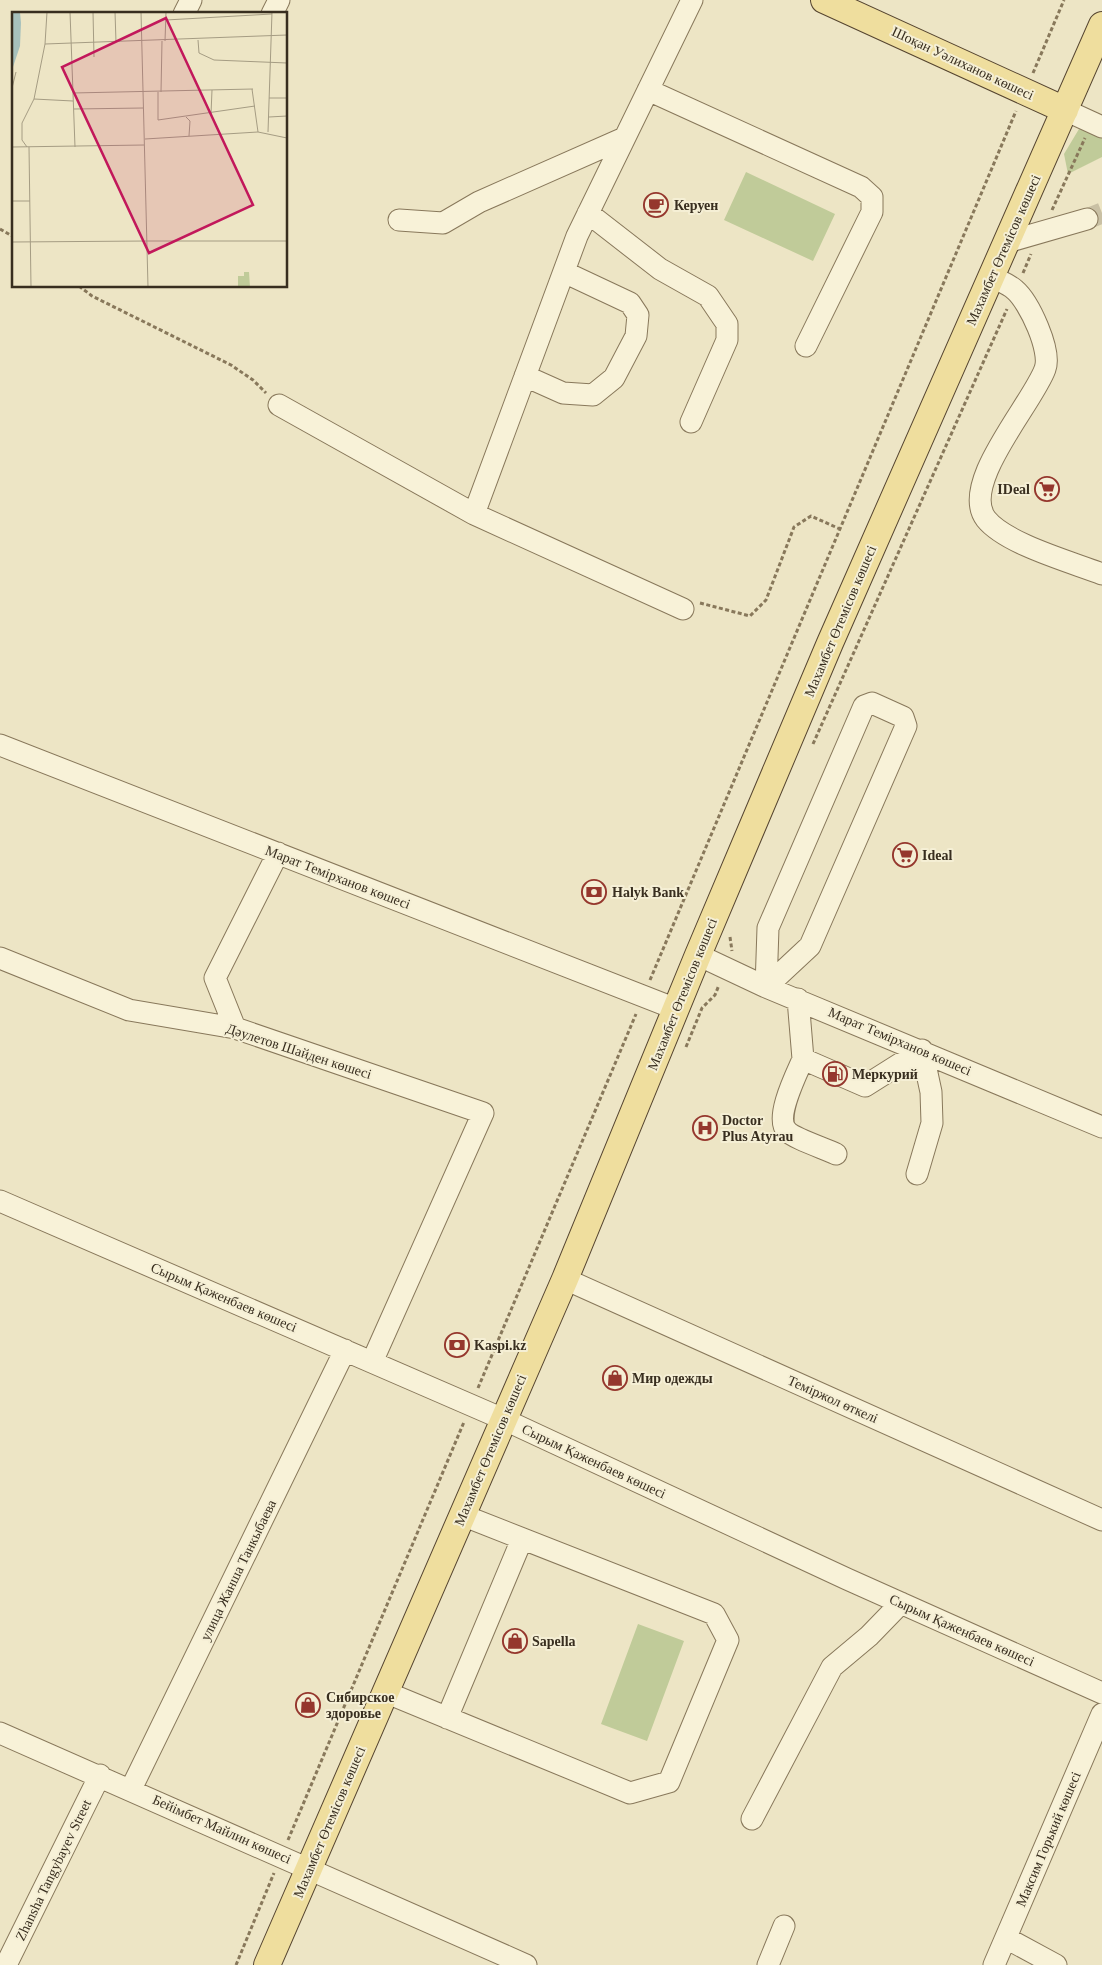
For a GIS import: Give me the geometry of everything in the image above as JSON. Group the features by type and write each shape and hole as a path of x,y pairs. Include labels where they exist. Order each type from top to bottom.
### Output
{"main road":[{"name":"Шоқан Уәлиханов көшесі","path":"824,0 1065,110"},
{"name":"Махамбет Өтемісов көшесі","path":"267,1965 565,1279 698,955 830,643 1102,25"}],"street":[{"path":"185,12 191,0"},
{"path":"273,12 279,0"},
{"path":"474,514 564,272 588,213 692,0"},
{"path":"648,90 862,188 872,197 872,212 806,346"},
{"name":"Шоқан Уәлиханов көшесі","path":"1065,110 1097,124"},
{"path":"399,220 443,223 479,202 624,138"},
{"path":"588,213 660,269 708,296 727,324 727,340 691,422"},
{"path":"1007,242 1087,218"},
{"path":"525,376 563,393 593,395 614,378 636,336 638,315 630,303 564,272"},
{"path":"992,277 1015,290 1035,320 1045,346 1046,368 992,460 979,494 985,518 1001,534 1102,574"},
{"path":"279,405 474,514 683,609"},
{"path":"872,703 903,717 906,726 810,946 766,986 768,928 864,706 872,703"},
{"name":"Марат Темірханов көшесі","path":"0,745 676,1009"},
{"path":"235,1028 215,978 278,853"},
{"name":"Марат Темірханов көшесі","path":"698,955 766,986 1102,1127"},
{"name":"Дәулетов Шайден көшесі","path":"0,958 129,1010 235,1028 483,1113 372,1362"},
{"path":"798,999 803,1058 782,1113 783,1123 787,1131 836,1154"},
{"path":"803,1058 865,1086 922,1050 930,1092 932,1123 916,1174"},
{"name":"Сырым Қаженбаев көшесі","path":"0,1201 504,1419 901,1603 1102,1693"},
{"name":"Теміржол өткелі","path":"565,1279 1102,1520"},
{"name":"улица Жанша Танкыбаева","path":"131,1789 345,1350"},
{"path":"385,1692 630,1793 669,1782 728,1640 714,1614 462,1515"},
{"path":"447,1718 522,1539"},
{"path":"752,1818 832,1666 869,1636 901,1603"},
{"name":"Максим Горький көшесі","path":"994,1965 1102,1714"},
{"name":"Бейімбет Майлин көшесі","path":"0,1733 100,1775 526,1965"},
{"name":"Zhansha Tangybayev Street","path":"6,1956 100,1775"},
{"path":"768,1965 784,1926"},
{"path":"1006,1938 1056,1965"}],"path":[{"path":"809,753 1041,231 1097,124"},
{"path":"0,229 12,236"},
{"path":"82,288 92,296 231,365 253,380 279,405"},
{"path":"683,609 701,602 750,616 766,600 794,527 811,516 840,529"},
{"path":"683,1053 702,1008 715,995 732,950 731,932"}],"green space":[{"path":"1079,129 1102,137 1102,157 1068,174 1064,154"},
{"path":"746,172 835,214 813,261 724,220"},
{"path":"638,1624 684,1641 647,1741 601,1724"}],"tunnel":[{"path":"1087,219 1102,213"}],"place":[{"name":"Керуен","path":"656,205"},
{"name":"IDeal","path":"1047,489"},
{"name":"Ideal","path":"905,855"},
{"name":"Halyk Bank","path":"594,892"},
{"name":"Меркурий","path":"835,1074"},
{"name":"Doctor Plus Atyrau","path":"705,1128"},
{"name":"Kaspi.kz","path":"457,1345"},
{"name":"Мир одежды","path":"615,1378"},
{"name":"Sapella","path":"515,1641"},
{"name":"Сибирское здоровье","path":"308,1705"}]}
